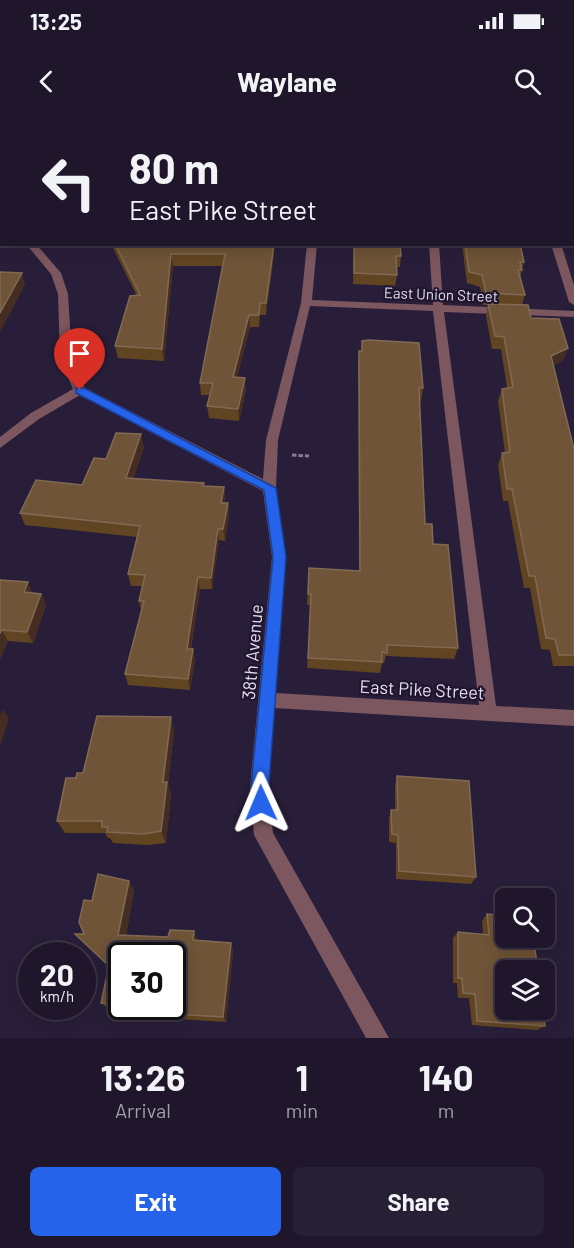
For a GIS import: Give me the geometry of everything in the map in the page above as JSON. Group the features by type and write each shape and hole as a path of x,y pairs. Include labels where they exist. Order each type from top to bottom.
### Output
{"street":[{"path":"32,246 56,273 63,294 66,359 80,390 269,488"},
{"name":"38th Avenue","path":"312,246 306,303 272,440 269,488 279,557 259,787 264,835 378,1038"},
{"path":"434,246 438,309 488,712"},
{"path":"557,246 574,302"},
{"name":"East Union Street","path":"306,303 574,314"},
{"path":"0,444 35,416 80,390"},
{"name":"East Pike Street","path":"267,700 574,718"}],"path":[{"path":"285,454 309,456"}],"building":[{"path":"116,246 274,246 266,303 260,303 259,315 249,315 233,377 245,378 238,409 207,406 213,383 200,383 225,254 171,254 162,349 115,346 130,296 140,295"},
{"path":"354,246 400,246 401,256 396,256 397,275 354,273"},
{"path":"465,246 520,246 524,262 520,262 522,270 518,270 525,295 486,293 482,275 469,272"},
{"path":"0,272 22,273 0,313"},
{"path":"488,304 528,305 531,318 559,319 568,348 551,356 574,449 574,655 559,655 555,639 546,638 535,576 529,576 512,489 507,489 502,453 510,452 502,389 513,387 504,337 495,336"},
{"path":"362,341 419,343 423,388 419,388 425,524 432,524 433,544 448,545 458,648 387,645 387,653 382,652 382,662 308,658 311,594 308,594 309,568 360,571 359,351 362,351"},
{"path":"116,433 141,434 126,478 204,483 203,486 224,487 221,503 228,503 223,529 218,529 211,578 198,577 187,649 193,649 188,679 125,674 144,601 139,601 145,575 128,574 140,526 20,513 36,480 82,485 94,458 106,459"},
{"path":"0,580 28,582 24,592 41,594 27,632 2,630 0,633"},
{"path":"97,716 171,717 163,782 167,782 161,831 143,834 107,832 108,827 102,827 102,821 57,821 66,778 76,778 77,773 83,773"},
{"path":"397,776 469,781 476,877 399,871 398,835 392,834 391,810 398,810"},
{"path":"98,874 129,881 118,935 168,937 170,930 194,931 193,940 231,943 223,1017 186,1015 186,942 108,942 108,965 96,954 96,942 84,942 75,934 84,934 79,922 84,900 92,901"},
{"path":"487,914 495,915 495,948 535,948 537,960 495,960 495,1020 544,1020 545,1026 477,1021 475,994 463,993 462,978 458,978 458,932 489,935"},
{"path":"108,971 108,1003 101,1003"}],"route":[{"path":"80,390 269,488 279,557 259,787 261,803"}]}
